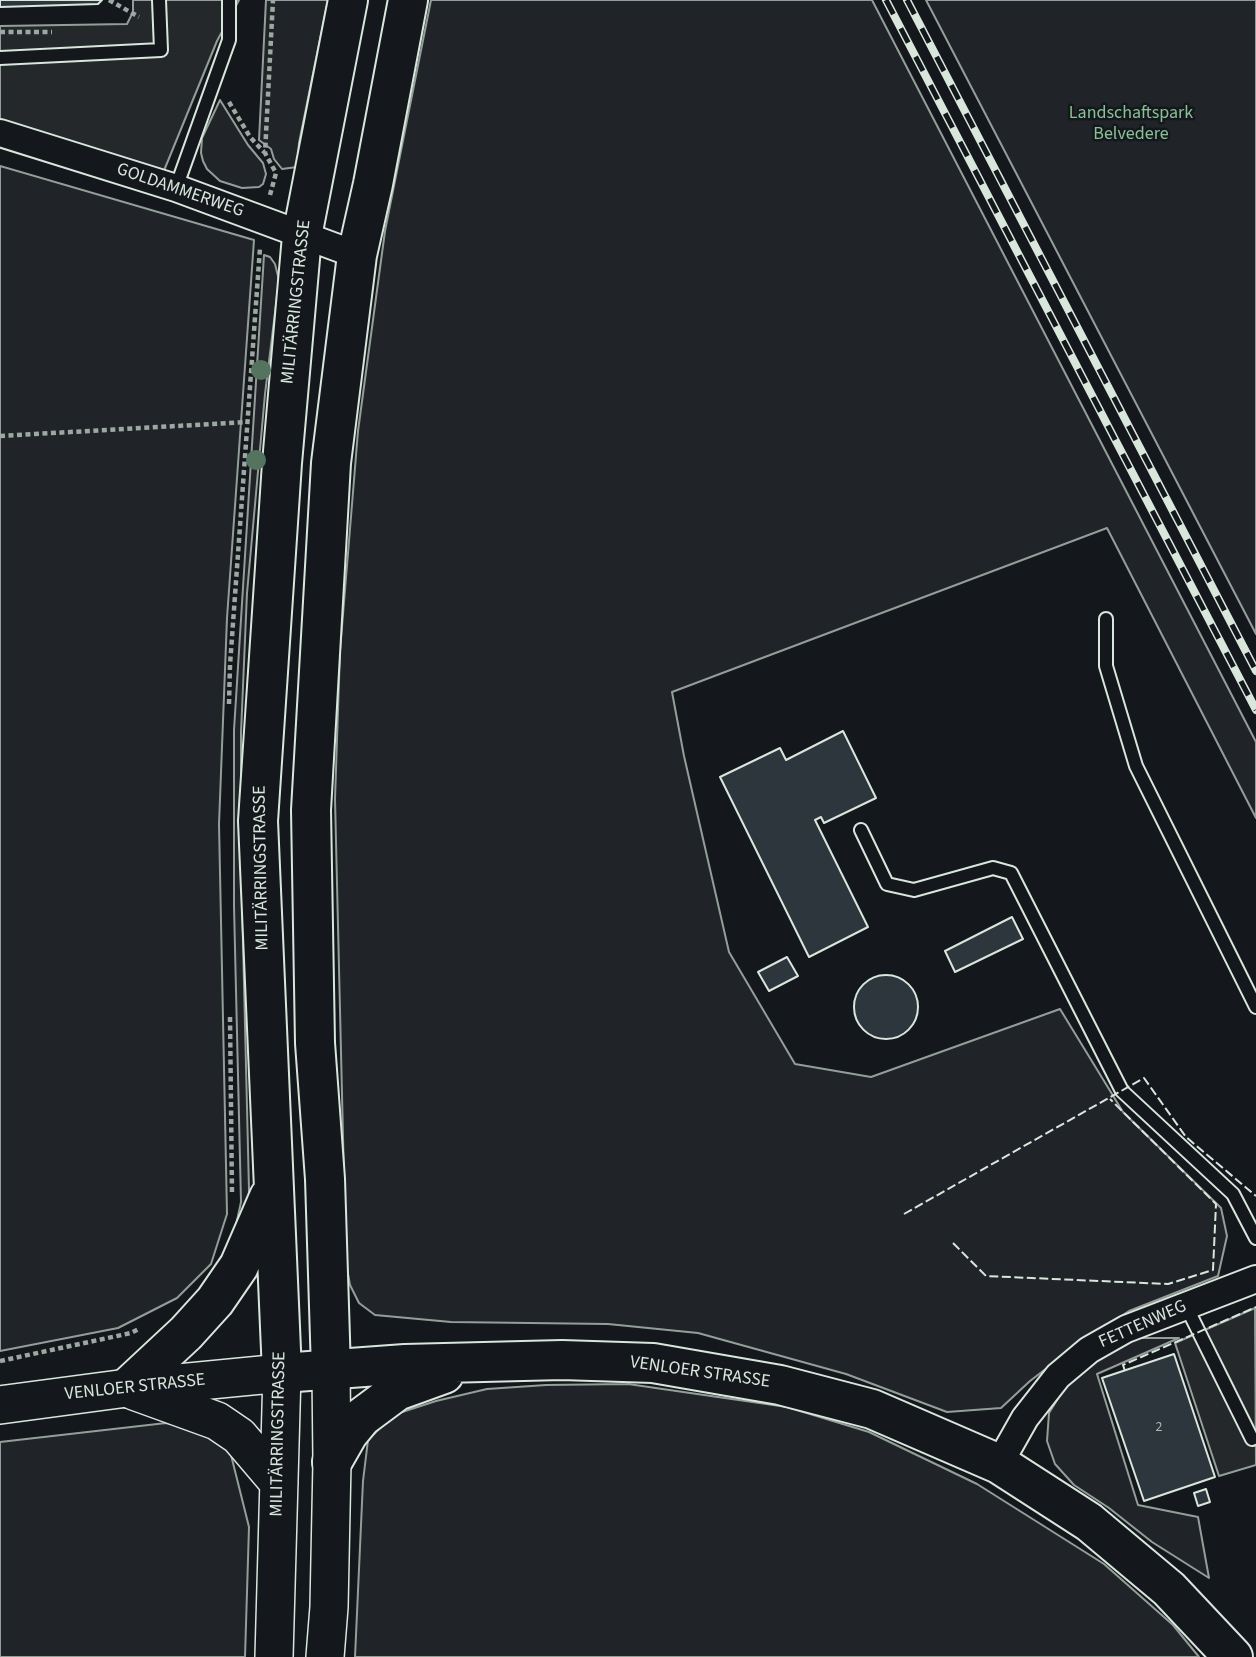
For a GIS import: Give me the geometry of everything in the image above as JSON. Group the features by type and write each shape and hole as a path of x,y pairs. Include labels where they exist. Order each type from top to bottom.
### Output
{"main road":[{"name":"MILITÄRRINGSTRASSE","path":"274,1657 282,1373 258,821 282,463 302,236 348,0"},
{"path":"325,1657 329,1607 331,1370 325,1179 316,1043 310,810 331,463 357,255 408,0"},
{"path":"273,1188 240,1266 215,1301 186,1333 127,1388 217,1421 239,1436 279,1483"},
{"name":"VENLOER STRASSE","path":"0,1405 127,1388 282,1373 477,1362 562,1360 653,1363 780,1385 872,1409 999,1464 1089,1522 1169,1589 1233,1657"},
{"path":"332,1462 348,1434 362,1417 397,1391 477,1362"}],"street":[{"name":"GOLDAMMERWEG","path":"0,133 176,188 357,255"},
{"name":"FETTENWEG","path":"999,1464 1025,1418 1058,1376 1089,1350 1126,1329 1256,1279"}],"lane":[{"path":"0,58 161,50 159,0"},
{"path":"176,188 229,40 229,0"},
{"path":"1106,619 1106,666 1136,766 1256,1007"},
{"path":"861,830 887,884 914,890 993,868 1011,873 1122,1091 1233,1194 1256,1238"},
{"path":"1186,1306 1252,1439"}],"path":[{"path":"108,0 143,20"},
{"path":"265,153 273,0"},
{"path":"0,32 64,32"},
{"path":"215,80 250,137 265,153 275,173 263,219 229,706"},
{"path":"0,436 247,422"},
{"path":"230,1016 232,1199"},
{"path":"0,1361 131,1333 143,1326"}],"green space":[{"path":"266,0 328,0 299,143 297,167 282,169 274,159 271,149 259,140"},
{"path":"431,0 872,0 1256,742 1256,818 1107,528 672,692 729,952 795,1064 871,1077 1060,1009 1123,1112 1221,1208 1227,1236 1218,1276 1129,1311 1082,1341 1030,1381 1001,1408 947,1412 846,1374 698,1333 608,1324 451,1322 375,1315 359,1303 350,1285 346,1263 335,799 340,651 358,431 385,231"},
{"name":"Landschaftspark Belvedere","path":"926,0 1256,0 1256,634"},
{"path":"220,100 248,145 263,163 266,174 259,187 242,188 220,181 207,169 203,161 202,138"},
{"path":"0,166 254,240 227,618 219,824 227,1214 211,1264 177,1298 118,1328 0,1351"},
{"path":"264,255 270,257 275,264 279,280 265,394 247,593 241,733 241,859 249,1190 248,1211 231,1248 241,1202 234,906 234,730"},
{"path":"1137,1338 1179,1338 1097,1374 1138,1505 1198,1517 1209,1578 1152,1542 1074,1485 1055,1464 1047,1441 1049,1413 1067,1384 1091,1363"},
{"path":"628,1384 787,1407 869,1432 977,1484 1104,1564 1173,1625 1199,1657 355,1657 363,1481 368,1440 393,1415 487,1389"},
{"path":"166,1423 208,1432 229,1447 249,1527 245,1657 0,1657 0,1442"}],"shaded area":[{"path":"133,0 239,0 217,41 163,173 0,120 0,26 127,24 133,12"},
{"path":"1255,1308 1256,1465 1219,1476 1175,1343"}],"building":[{"path":"0,0 102,0 98,4 0,7"},
{"path":"843,731 876,798 824,823 821,817 815,820 868,927 809,957 720,777 780,748 786,760"},
{"path":"1012,917 1023,939 955,972 945,951"},
{"path":"787,957 798,976 769,991 758,972"},
{"path":"886,975 904,981 912,989 918,1007 912,1025 904,1033 886,1039 868,1033 860,1025 854,1007 860,989 868,981"},
{"path":"1174,1354 1215,1477 1144,1501 1102,1378"},
{"path":"1206,1489 1210,1502 1198,1506 1194,1493"}],"railway":[{"path":"886,0 1256,710"},
{"path":"907,0 1256,671"}],"fence":[{"path":"904,1214 1144,1078 1186,1137 1256,1196"},
{"path":"953,1243 986,1276 1168,1284 1213,1270 1216,1204 1110,1099"},
{"path":"1125,1371 1123,1365 1256,1307"}]}
